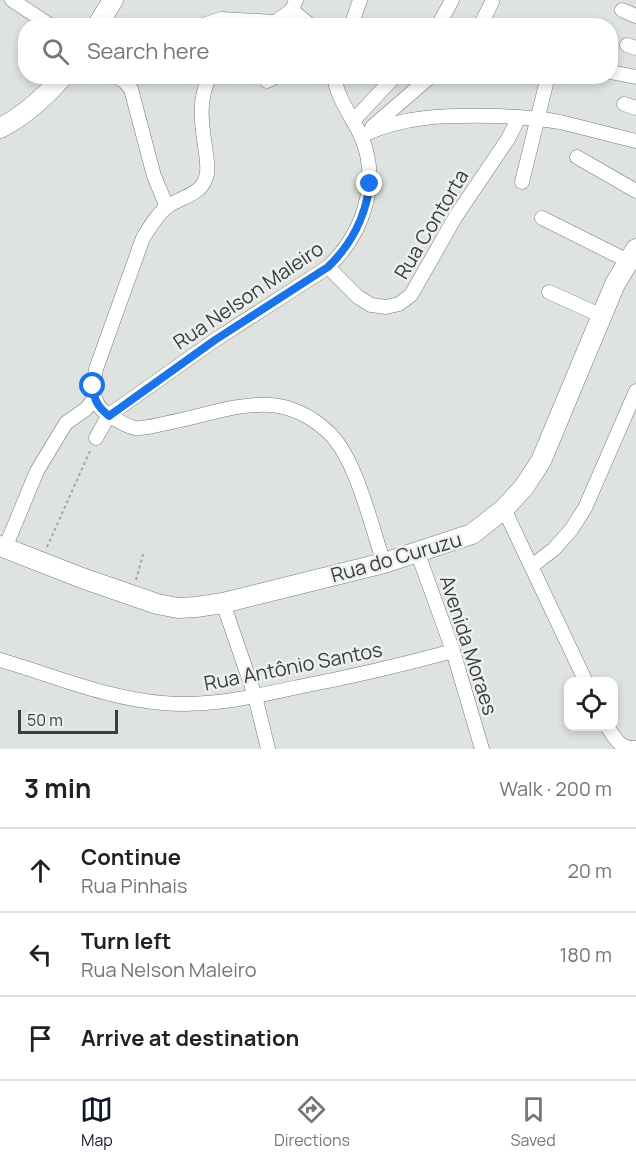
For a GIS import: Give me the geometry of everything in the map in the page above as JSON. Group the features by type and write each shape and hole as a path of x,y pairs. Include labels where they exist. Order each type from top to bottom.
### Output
{"street":[{"path":"12,0 39,18"},
{"path":"102,18 113,0"},
{"path":"354,18 360,0"},
{"path":"442,18 452,0"},
{"path":"484,18 492,2"},
{"path":"280,18 294,5 304,18"},
{"path":"621,10 636,15"},
{"path":"618,74 636,77"},
{"path":"0,128 29,109 56,84"},
{"path":"127,84 131,89 154,176 167,207"},
{"path":"3,547 37,471 66,423 90,404 96,369 143,238 154,219 167,207 199,189 205,182 207,162 201,104 206,84"},
{"name":"Rua Nelson Maleiro","path":"109,416 215,340 328,267 353,238 367,203 370,184 369,165 361,136 337,84"},
{"path":"353,121 388,84"},
{"path":"361,136 422,84"},
{"path":"522,182 546,84"},
{"path":"361,136 381,126 428,117 455,115 519,117 558,122 636,141"},
{"name":"Rua Contorta","path":"328,267 358,297 371,305 386,307 405,300 411,295 456,216 508,139 519,117"},
{"path":"577,157 636,191"},
{"path":"542,218 632,255"},
{"name":"Rua do Curuzu","path":"3,547 157,604 178,608 196,608 418,554 472,534 504,509 524,487 541,461 615,284 632,255"},
{"path":"549,292 602,316"},
{"path":"532,566 554,549 571,530 585,508 636,391"},
{"path":"90,404 135,428 185,420 235,407 272,405 292,410 310,419 328,431 341,446 351,465 384,563"},
{"path":"96,438 109,416"},
{"path":"504,509 584,677"},
{"name":"Avenida Moraes","path":"418,554 453,651 482,749"},
{"path":"223,603 255,696 268,749"},
{"name":"Rua Antônio Santos","path":"0,660 107,692 160,703 191,705 255,696 358,675 453,651"},
{"path":"610,731 620,745 625,748 636,748"}],"path":[{"path":"41,562 96,438"},
{"path":"134,587 144,551"}],"route":[{"path":"93,386 94,399 98,407 109,416 215,340 328,267 353,238 367,203 370,184"}]}
